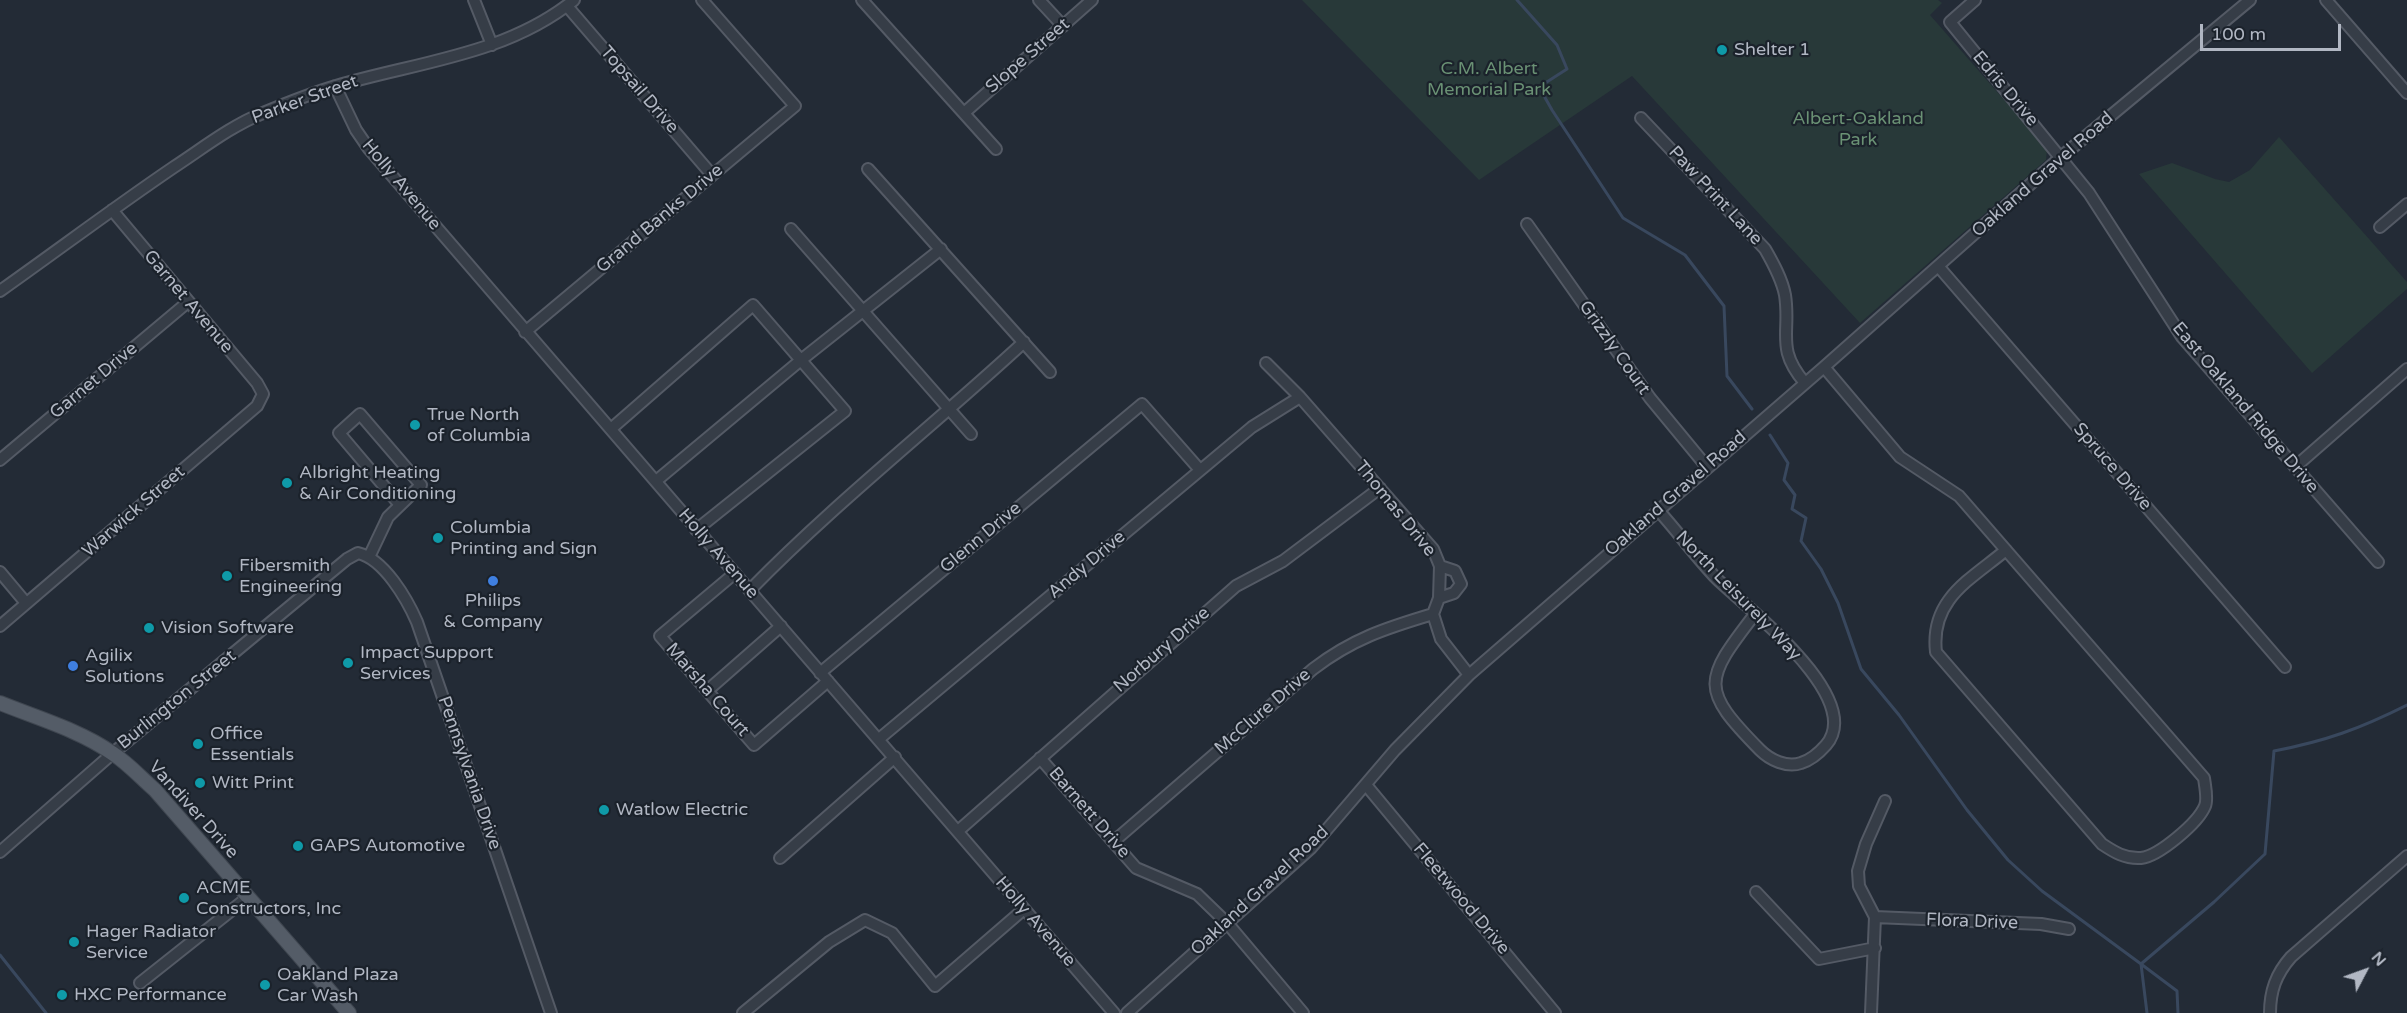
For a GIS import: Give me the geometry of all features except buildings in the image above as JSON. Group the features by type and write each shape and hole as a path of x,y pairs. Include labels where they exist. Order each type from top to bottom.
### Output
{"main road":[{"name":"Vandiver Drive","path":"0,703 68,730 113,753 155,790 349,1013"}],"street":[{"path":"474,0 492,45"},
{"name":"Grand Banks Drive","path":"525,332 795,106 702,0"},
{"path":"862,0 996,149"},
{"path":"1039,0 1063,26"},
{"name":"Slope Street","path":"964,112 1092,0"},
{"name":"Edris Drive","path":"1975,0 1950,22 2061,157"},
{"name":"Oakland Gravel Road","path":"1127,1013 1311,848 1395,750 1469,675 1824,367 2061,157 2250,0"},
{"path":"2326,0 2406,91"},
{"name":"Parker Street","path":"0,291 112,210 237,126 335,86 435,62 492,45 541,24 570,3"},
{"name":"Topsail Drive","path":"570,3 712,175"},
{"name":"Holly Avenue","path":"335,86 356,130 369,149 525,332 612,428 696,531 895,757 1114,1013"},
{"name":"Paw Print Lane","path":"1641,118 1765,249 1777,270 1785,296 1785,346 1792,368 1805,383"},
{"name":"East Oakland Ridge Drive","path":"2061,157 2089,193 2182,337 2378,562"},
{"path":"868,169 1050,372"},
{"path":"2380,227 2407,204"},
{"name":"Garnet Avenue","path":"112,210 257,383 263,394"},
{"name":"Grizzly Court","path":"1527,224 1650,398 1707,467"},
{"path":"791,229 861,312 971,434"},
{"path":"656,481 801,360 941,249"},
{"name":"Spruce Drive","path":"1938,266 2285,667"},
{"name":"Garnet Drive","path":"0,460 188,302"},
{"path":"612,428 753,306 845,411 696,531"},
{"path":"750,590 797,542 949,411 1024,342"},
{"name":"Thomas Drive","path":"1266,363 1300,397 1433,549 1440,566 1439,598 1432,614"},
{"path":"1824,367 1900,457 1959,496 2006,550 2204,778 2206,804 2195,821 2163,848 2142,858 2119,855 2102,844 1936,652 1934,633 1939,613 1953,593 2006,550"},
{"path":"2295,467 2407,369"},
{"name":"Warwick Street","path":"0,626 257,406 263,394"},
{"name":"Andy Drive","path":"879,739 1252,427 1300,397"},
{"name":"Glenn Drive","path":"754,745 824,677 1142,404 1200,470"},
{"path":"370,555 388,517 421,485 360,414 339,433 400,505"},
{"name":"Norbury Drive","path":"958,831 1236,586 1283,561 1380,488"},
{"name":"North Leisurely Way","path":"1658,510 1716,577 1782,636 1829,699 1834,712 1835,726 1830,740 1809,761 1794,766 1766,756 1717,699 1714,686 1716,671 1755,614"},
{"name":"Burlington Street","path":"0,852 113,753 358,553 370,555"},
{"name":"Pennsylvania Drive","path":"370,555 399,589 417,622 551,1013"},
{"path":"1439,598 1454,593 1461,584 1455,571 1440,566"},
{"path":"0,572 26,603"},
{"name":"Marsha Court","path":"735,573 660,636 754,745"},
{"path":"1432,614 1441,639 1469,675"},
{"name":"McClure Drive","path":"1113,842 1341,647 1376,631 1432,614"},
{"path":"708,690 781,626"},
{"path":"780,858 895,757"},
{"name":"Barnett Drive","path":"1040,758 1136,868 1197,894 1228,924 1303,1013"},
{"name":"Fleetwood Drive","path":"1366,785 1555,1013"},
{"path":"1871,1013 1875,917 1859,886 1858,871 1866,844 1885,801"},
{"path":"2270,1013 2273,986 2280,970 2291,957 2407,856"},
{"path":"1756,892 1819,959 1875,948"},
{"path":"140,983 247,898"},
{"path":"743,1013 829,942 865,920 892,933 935,986 1024,909"},
{"name":"Flora Drive","path":"1875,917 2041,924 2070,928"}],"green space":[{"name":"Albert-Oakland Park","path":"1302,0 1938,0 1942,3 1930,15 2047,149 2046,160 1860,323 1632,76 1479,180"},
{"path":"2279,137 2407,282 2407,289 2312,373 2139,174 2172,163 2229,182 2250,170"}],"waterway":[{"path":"1517,0 1557,45 1567,69 1539,87 1623,218 1685,255 1724,306 1727,376 1752,409"},
{"path":"1770,435 1788,463 1784,480 1795,495 1792,509 1806,518 1801,541 1821,569 1838,603 1861,669 1899,715 1967,810 2008,860 2042,891 2141,964 2147,1013"},
{"path":"2178,1013 2177,991 2141,964 2214,902 2265,854 2274,751 2342,733 2407,705"},
{"path":"0,955 46,1013"}],"place":[{"name":"Shelter 1","path":"1722,50"},
{"name":"True North of Columbia","path":"415,425"},
{"name":"Albright Heating & Air Conditioning","path":"287,483"},
{"name":"Columbia Printing and Sign","path":"438,538"},
{"name":"Fibersmith Engineering","path":"227,576"},
{"name":"Philips & Company","path":"493,581"},
{"name":"Vision Software","path":"149,628"},
{"name":"Impact Support Services","path":"348,663"},
{"name":"Agilix Solutions","path":"73,666"},
{"name":"Office Essentials","path":"198,744"},
{"name":"Witt Print","path":"200,783"},
{"name":"Watlow Electric","path":"604,810"},
{"name":"GAPS Automotive","path":"298,846"},
{"name":"ACME Constructors, Inc","path":"184,898"},
{"name":"Hager Radiator Service","path":"74,942"},
{"name":"Oakland Plaza Car Wash","path":"265,985"},
{"name":"HXC Performance","path":"62,995"}],"park label":[{"name":"C.M. Albert Memorial Park","path":"1489,79"}]}
